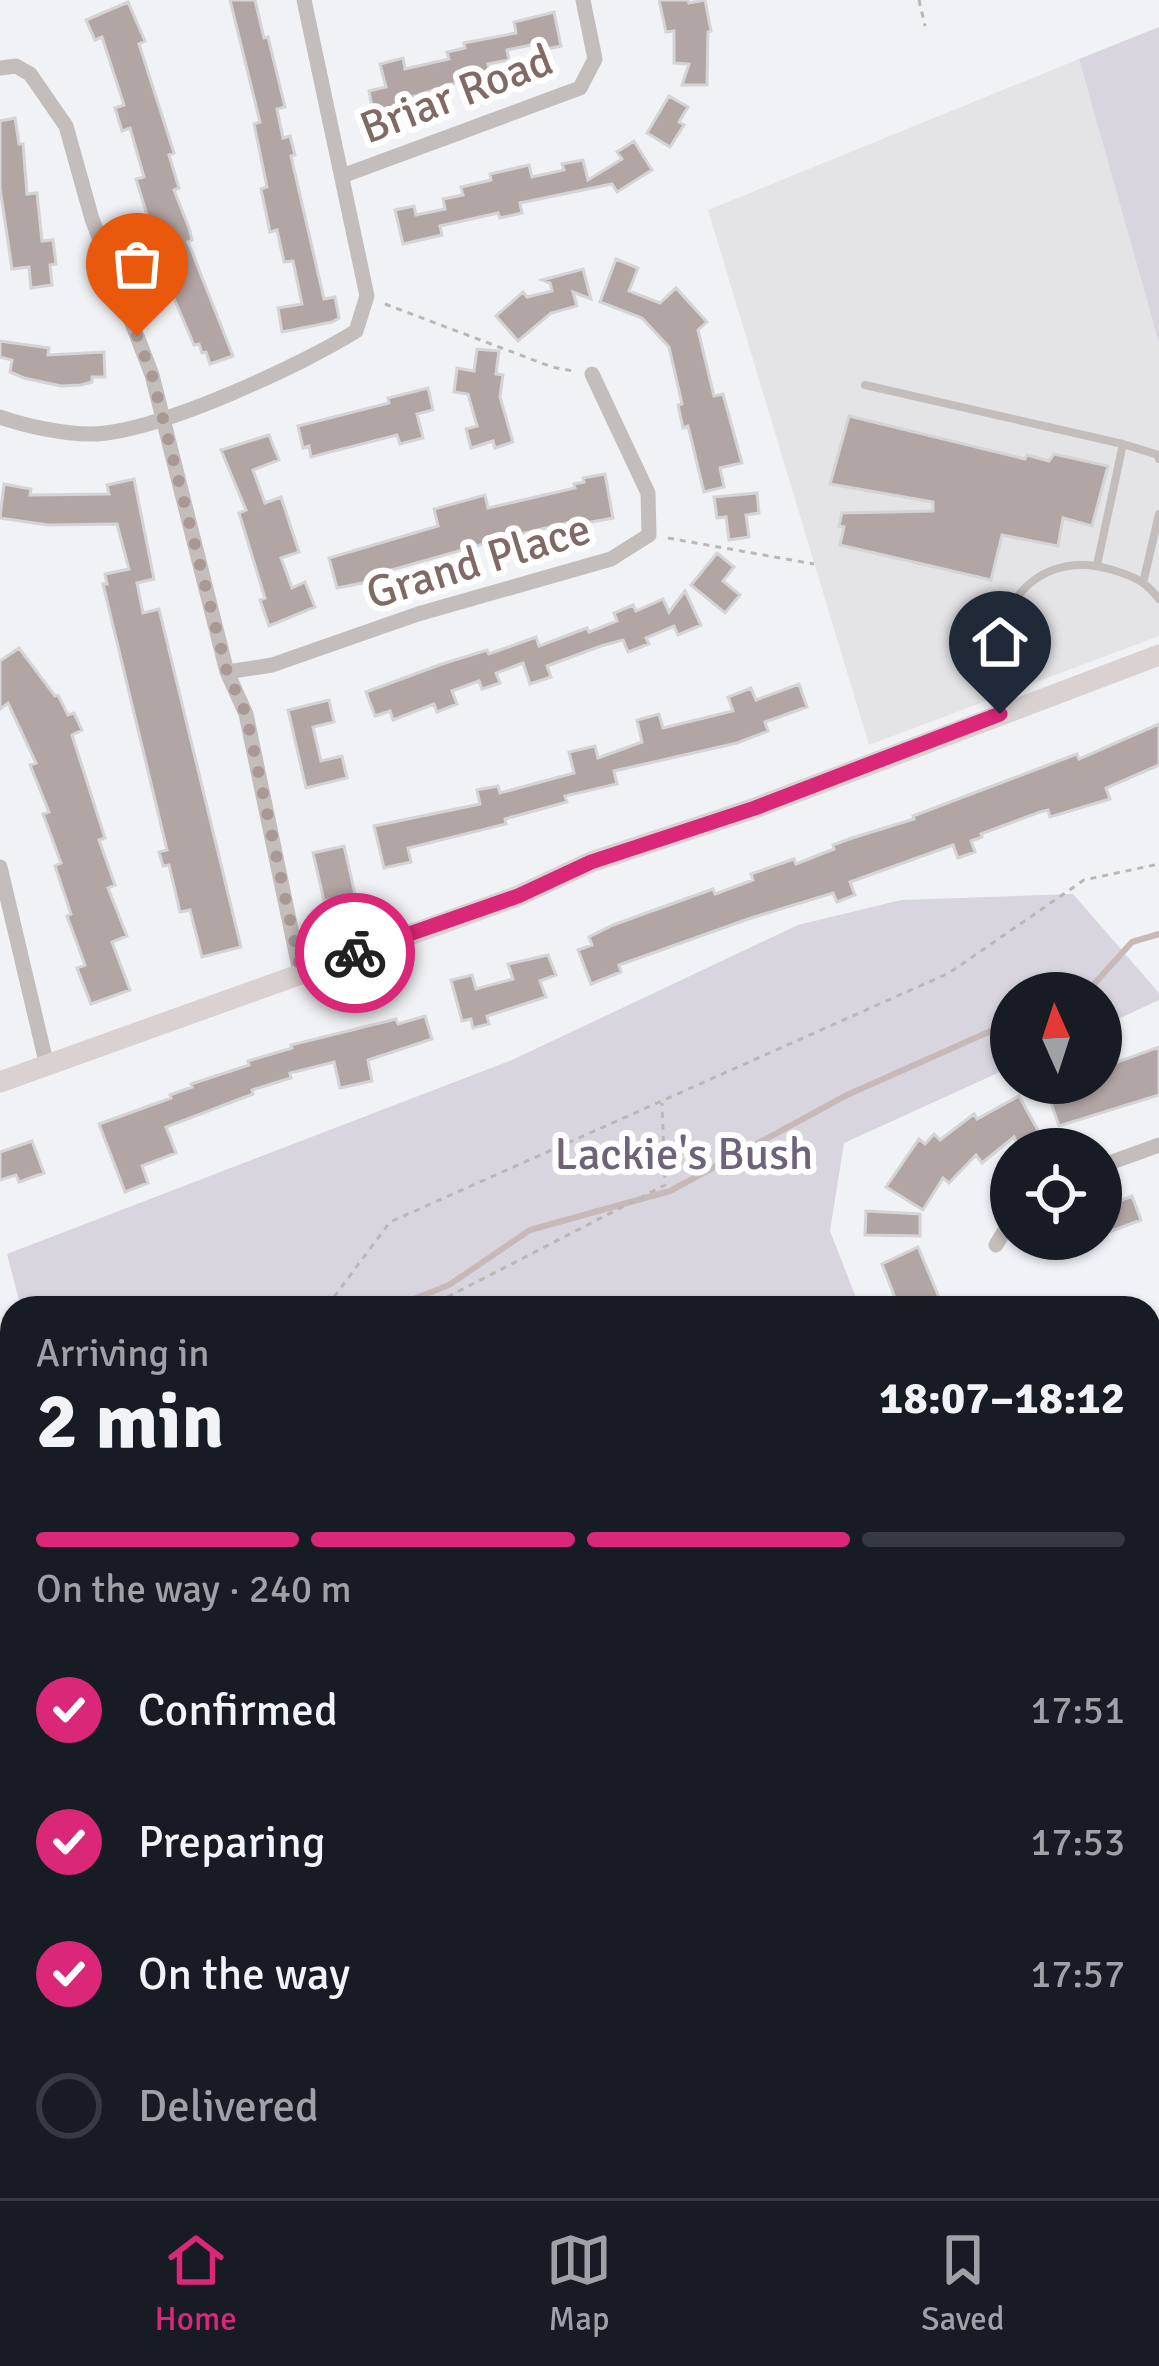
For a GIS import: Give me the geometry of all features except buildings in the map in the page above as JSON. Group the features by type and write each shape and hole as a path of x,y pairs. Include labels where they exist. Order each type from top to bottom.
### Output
{"street":[{"path":"0,417 92,434 162,420 323,352 356,331 367,296 304,0"},
{"name":"Briar Road","path":"342,176 580,88 596,59 583,0"},
{"path":"0,68 16,66 30,74 66,126 92,219 152,375 227,672 246,714 301,972"},
{"name":"Grand Place","path":"227,672 272,665 418,614 611,559 650,535 648,493 592,374"},
{"path":"0,1082 518,896 591,862 755,808 1159,655"},
{"path":"0,867 5,908 46,1066"},
{"path":"1122,1158 1159,1145"}],"lane":[{"path":"865,386 1124,445 1159,459"},
{"path":"1097,565 1124,445"},
{"path":"1144,580 1159,514"},
{"path":"1000,714 991,683 995,657 1002,620 1021,590 1053,570 1097,565 1144,580 1159,599"}],"path":[{"path":"919,0 925,26"},
{"path":"367,296 552,367 592,374"},
{"path":"650,535 814,564"},
{"path":"335,1296 390,1222 950,973 1084,880 1159,864"},
{"path":"449,1296 665,1185 662,1101"}],"shaded area":[{"path":"1079,59 1159,343 1159,636 869,745 708,210"}],"green space":[{"path":"1159,27 1159,343 1079,59"},
{"name":"Lackie's Bush","path":"1073,894 1159,993 1159,1000 1122,1017 1122,972 990,972 990,1077 844,1143 830,1231 855,1296 18,1296 7,1254 512,1060 798,925 901,900"}],"waterway":[{"path":"1105,972 1132,942 1159,934"},
{"path":"421,1296 449,1285 530,1230 670,1191 847,1095 990,1031"}],"way so far":[{"path":"137,336 152,375 227,672 246,714 301,972 355,953"}],"route":[{"path":"355,953 1000,714"}]}
